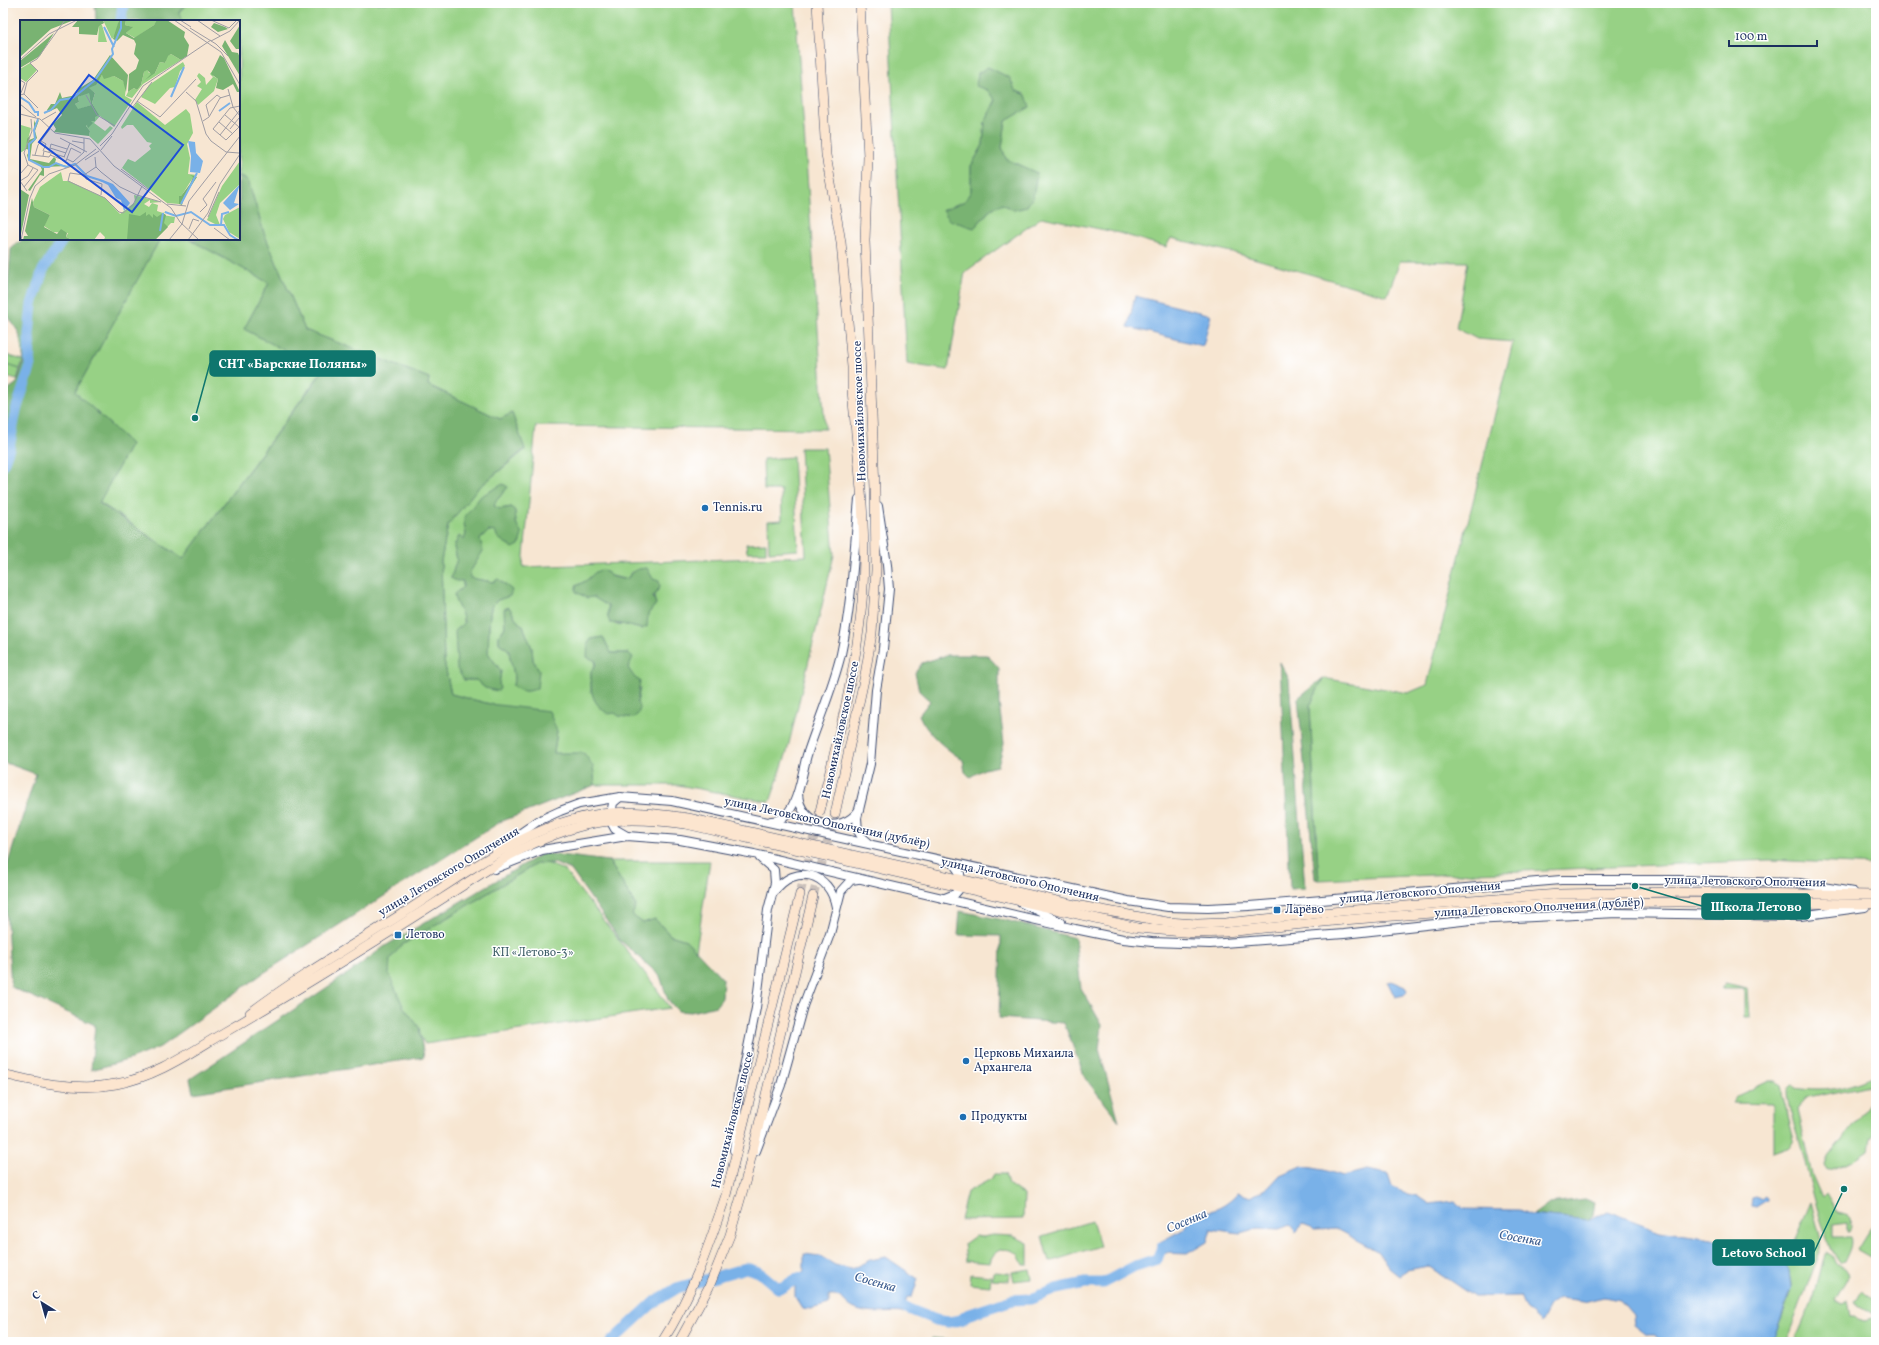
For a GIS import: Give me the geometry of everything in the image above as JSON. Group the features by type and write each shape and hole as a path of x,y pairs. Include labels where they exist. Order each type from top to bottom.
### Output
{"main road":[{"name":"Новомихайловское шоссе","path":"817,3 826,155 841,242 852,367 852,390 860,489 864,570 859,629 852,671 820,811"},
{"name":"Новомихайловское шоссе","path":"835,814 866,675 872,633 876,570 875,489 865,241 868,157 860,3"},
{"name":"улица Летовского Ополчения","path":"224,1032 260,1005 469,871 537,833 571,820 638,812 688,818 961,884 1142,919 1197,924 1559,894 1678,892 1807,899 1876,905"},
{"name":"улица Летовского Ополчения","path":"3,1074 56,1085 82,1088 116,1084 154,1072 177,1061 224,1032 264,1010 510,855 541,839 573,827 610,816"},
{"name":"улица Летовского Ополчения","path":"961,884 1011,899 1138,928 1195,933 1226,932 1343,920 1559,903 1807,899 1871,895"},
{"name":"Новомихайловское шоссе","path":"662,1342 689,1295 714,1234 730,1181 800,894"},
{"path":"679,1342 709,1287 730,1235 746,1179 813,896"}],"street":[{"path":"765,821 779,820 789,814 810,748 833,684 848,620 860,489"},
{"path":"872,844 861,836 858,831 857,818 870,764 876,690 884,641 889,589 888,565 875,489"},
{"path":"798,788 798,800 807,816 824,823 842,824 855,815 860,808"},
{"path":"620,796 613,803 610,816 615,829 627,836"},
{"name":"улица Летовского Ополчения (дублёр)","path":"469,871 512,838 538,821 579,804 620,796 672,801 1128,901 1168,907 1208,908 1249,906 1561,880 1679,880 1799,883 1871,895"},
{"name":"улица Летовского Ополчения (дублёр)","path":"477,876 542,850 627,836 680,840 754,854 1123,939 1152,942 1210,944 1344,934 1471,920 1609,914 1800,916 1876,905"},
{"path":"730,1181 739,1092 756,1008 765,931 775,883 774,870 764,860 754,854"},
{"path":"944,898 955,894 961,884 960,873 953,863"},
{"path":"772,896 786,879 793,876 809,876 821,880 830,890 834,897 836,908"},
{"path":"746,1179 781,1084 803,1006 830,934 843,887 851,880 859,879"},
{"path":"1799,883 1807,899 1806,910 1800,916"},
{"path":"1011,899 1075,929"}],"green space":[{"path":"95,3 188,3 179,12 182,20 96,20"},
{"path":"188,3 795,3 825,429 536,426 523,567 806,556 800,448 825,448 834,555 787,752 770,802 678,785 595,785 593,766 554,753 557,731 490,704 451,694 444,661 441,561 448,525 476,490 525,450 512,414 500,419 428,385 429,378 305,330 264,233 248,180 240,176 240,20 182,20 179,12","holes":["508,487 496,501 494,506 500,509 511,507 515,511 516,523 522,534 489,530 480,539 482,551 470,572 470,578 493,582 510,596 497,601 491,607 488,653 501,671 499,684 485,688 476,680 464,680 463,617 455,600 463,587 463,581 451,578 457,559 454,547 459,537 464,540 466,534 464,523","631,572 649,574 653,585 656,604 648,614 641,629 622,624 616,625 608,618 608,606 576,586 588,580 601,577 610,576 623,579 628,578","509,607 518,622 523,626 532,648 533,660 539,671 513,686 514,676 509,650 499,643 499,636 505,627","603,637 611,653 628,653 628,668 640,688 637,703 620,716 591,692 591,671 594,668 595,658 588,644 592,639"]},
{"path":"888,3 1876,3 1876,865 1770,860 1319,880 1310,706 1323,678 1408,693 1427,685 1513,342 1477,339 1456,328 1468,262 1400,261 1387,296 1235,253 1171,238 1166,247 1119,233 1042,217 965,272 948,370 907,364","holes":["1010,78 1015,90 1026,95 1029,107 1006,121 1002,147 1006,159 1036,173 1033,197 1026,207 1014,210 1003,204 991,209 974,228 943,210 965,201 971,191 971,166 983,145 985,122 996,99 987,90"]},
{"path":"988,67 1010,78 1015,90 1026,95 1030,107 1006,121 1002,147 1006,159 1037,173 1033,197 1026,207 1014,210 1002,204 991,209 974,228 949,220 943,210 965,201 971,191 971,166 983,145 985,122 996,100 987,90 976,86 978,73"},
{"path":"240,176 248,180 264,233 305,330 429,378 428,385 500,419 512,413 525,449 476,490 448,525 441,561 444,661 451,694 490,704 549,711 557,731 554,753 584,753 593,766 595,785 500,822 262,974 160,1047 131,1059 91,1070 95,1025 11,987 4,876 36,774 3,762 3,393 17,383 24,361 19,333 6,313 11,249 22,240 159,240 75,392 131,444 99,503 183,559 323,371 244,329 269,283 191,240 240,240"},
{"path":"159,240 191,240 269,283 244,329 323,370 183,559 99,502 131,444 75,392"},
{"path":"6,355 23,360 20,369 4,364"},
{"path":"3,364 20,369 17,380 3,376"},
{"path":"793,457 798,550 769,552 768,521 782,520 781,490 764,490 763,459"},
{"path":"503,484 508,487 496,501 494,506 500,509 512,507 515,511 516,523 522,534 519,545 513,548 498,538 495,532 489,531 480,539 483,551 470,572 470,578 493,582 498,579 512,590 510,596 493,604 490,613 488,653 501,671 499,684 500,689 497,691 485,688 476,680 464,680 457,669 455,630 464,623 454,594 463,587 463,581 456,581 451,578 457,559 454,547 459,536 464,540 466,534 464,523 465,516 481,496"},
{"path":"766,543 766,552 747,552 746,544"},
{"path":"647,568 653,579 659,581 660,587 653,597 656,604 648,614 647,627 641,629 622,624 610,623 608,618 608,606 593,597 587,598 576,592 576,586 598,571 607,571 610,576 622,579 628,578 636,570"},
{"path":"509,607 518,622 523,626 532,648 533,660 539,671 537,688 531,691 522,691 513,686 514,676 509,650 499,643 499,636 505,627 504,609"},
{"path":"603,637 611,653 628,653 633,657 628,668 635,678 640,681 637,703 640,708 638,714 633,718 619,716 615,713 608,714 598,705 593,696 591,671 595,667 596,661 587,657 588,643 591,639"},
{"path":"947,655 987,655 999,668 999,703 1004,743 998,766 984,769 970,777 965,772 963,760 932,735 922,722 919,715 930,701 919,691 915,673 922,663"},
{"path":"1280,662 1289,679 1305,888 1290,889"},
{"path":"1323,678 1310,706 1319,880 1315,879 1298,698"},
{"path":"543,853 609,861 636,906 632,915 643,923 655,919 670,935 686,940 723,979 722,998 716,1006 691,1012 678,1011 668,1000 660,976 620,940 571,870 554,863 536,864 402,945 390,959 389,974 403,1006 419,1027 424,1057 193,1093 190,1079 350,972 385,946"},
{"name":"КП «Летово-3»","path":"541,861 564,870 651,981 670,1008 425,1044 385,975 392,951"},
{"path":"609,861 710,861 696,951 686,940 670,935 655,919 643,923 631,915 636,906"},
{"path":"960,911 1009,921 1075,938 1081,988 1102,1025 1099,1049 1119,1121 1085,1078 1064,1023 999,1018 1001,936 958,935"},
{"path":"1725,984 1747,989 1749,1018 1744,1018 1744,989 1722,989"},
{"path":"1876,1075 1876,1089 1874,1089 1874,1084 1804,1099 1797,1110 1812,1175 1822,1198 1826,1194 1836,1211 1850,1217 1851,1227 1849,1231 1847,1231 1847,1222 1833,1224 1833,1237 1850,1237 1851,1240 1850,1249 1844,1262 1840,1263 1834,1254 1822,1225 1790,1110 1787,1089 1789,1086 1793,1085 1795,1088 1827,1090 1856,1083"},
{"path":"1769,1081 1775,1081 1780,1085 1794,1140 1790,1147 1773,1153 1773,1104 1732,1103 1737,1096"},
{"path":"1876,1101 1876,1133 1871,1139 1869,1150 1853,1161 1827,1170 1825,1165 1828,1157 1870,1103"},
{"path":"994,1174 1005,1174 1008,1184 1024,1195 1023,1219 960,1220 967,1192 991,1179"},
{"path":"1585,1199 1595,1203 1593,1216 1588,1221 1533,1215 1549,1203"},
{"path":"1811,1202 1821,1240 1821,1249 1786,1342 1771,1342 1788,1301 1791,1289 1785,1262"},
{"path":"1876,1219 1876,1250 1871,1258 1857,1250"},
{"path":"1092,1221 1100,1246 1049,1262 1042,1236"},
{"path":"992,1235 1013,1236 1028,1243 1028,1265 1023,1265 1018,1254 1014,1251 1005,1249 997,1251 990,1263 966,1261 964,1244 975,1236 983,1237"},
{"path":"1827,1252 1831,1255 1835,1263 1849,1275 1835,1299 1843,1303 1848,1301 1851,1316 1864,1320 1876,1317 1876,1342 1795,1342 1814,1297 1825,1253"},
{"path":"1030,1269 1032,1279 1014,1281 1012,1272"},
{"path":"993,1272 1010,1273 1009,1281 992,1280"},
{"path":"971,1274 991,1276 990,1286 970,1284"},
{"path":"1862,1291 1876,1302 1876,1309 1873,1314 1855,1303"},
{"path":"932,1338 974,1341 975,1342 930,1342"}],"water":[{"path":"1135,296 1211,315 1203,346 1128,327"},
{"path":"1391,981 1405,987 1407,992 1404,995 1395,997 1388,983"},
{"path":"1301,1166 1324,1170 1343,1176 1367,1170 1388,1174 1392,1186 1403,1193 1417,1196 1429,1204 1454,1201 1464,1209 1519,1210 1531,1215 1588,1221 1607,1211 1660,1231 1757,1246 1785,1262 1789,1271 1791,1289 1775,1335 1771,1342 1660,1342 1655,1335 1647,1335 1634,1325 1633,1315 1620,1300 1605,1297 1583,1302 1560,1299 1550,1306 1541,1323 1527,1310 1521,1296 1474,1297 1428,1266 1407,1270 1399,1275 1389,1267 1377,1251 1336,1229 1314,1230 1303,1224 1296,1232 1290,1225 1279,1229 1258,1228 1240,1233 1211,1229 1207,1242 1187,1254 1163,1253 1160,1242 1184,1229 1196,1212 1208,1212 1219,1208 1225,1205 1238,1193 1251,1197 1270,1186 1280,1175"},
{"path":"1765,1196 1767,1200 1756,1207 1751,1206 1752,1198 1756,1197 1761,1199"},
{"path":"804,1254 820,1256 835,1265 851,1269 870,1260 886,1257 918,1279 912,1297 907,1297 903,1313 865,1312 849,1306 841,1298 834,1296 829,1296 829,1304 811,1309 802,1308 795,1297 795,1284 804,1271"}],"waterway":[{"name":"Сосенка","path":"121,20 123,3"},
{"name":"Сосенка","path":"3,464 9,448 16,410 30,368 29,334 32,304 43,270 62,240"},
{"name":"Сосенка","path":"891,1302 936,1320 948,1322 961,1320 967,1315 1012,1300 1031,1299 1056,1289 1085,1283 1103,1283 1135,1266 1157,1259 1162,1247 1175,1241"},
{"name":"Сосенка","path":"611,1342 653,1303 677,1288 746,1268 759,1272 778,1288 783,1287 798,1278 813,1281"}],"tunnel":[{"path":"800,894 820,811"},
{"path":"813,896 835,814"}],"place":[{"name":"СНТ «Барские Поляны»","path":"195,418"},
{"name":"Tennis.ru","path":"705,508"},
{"name":"Школа Летово","path":"1635,886"},
{"name":"Ларёво","path":"1277,910"},
{"name":"Летово","path":"398,935"},
{"name":"Церковь Михаила Архангела","path":"966,1061"},
{"name":"Продукты","path":"963,1117"},
{"name":"Letovo School","path":"1844,1189"}]}
